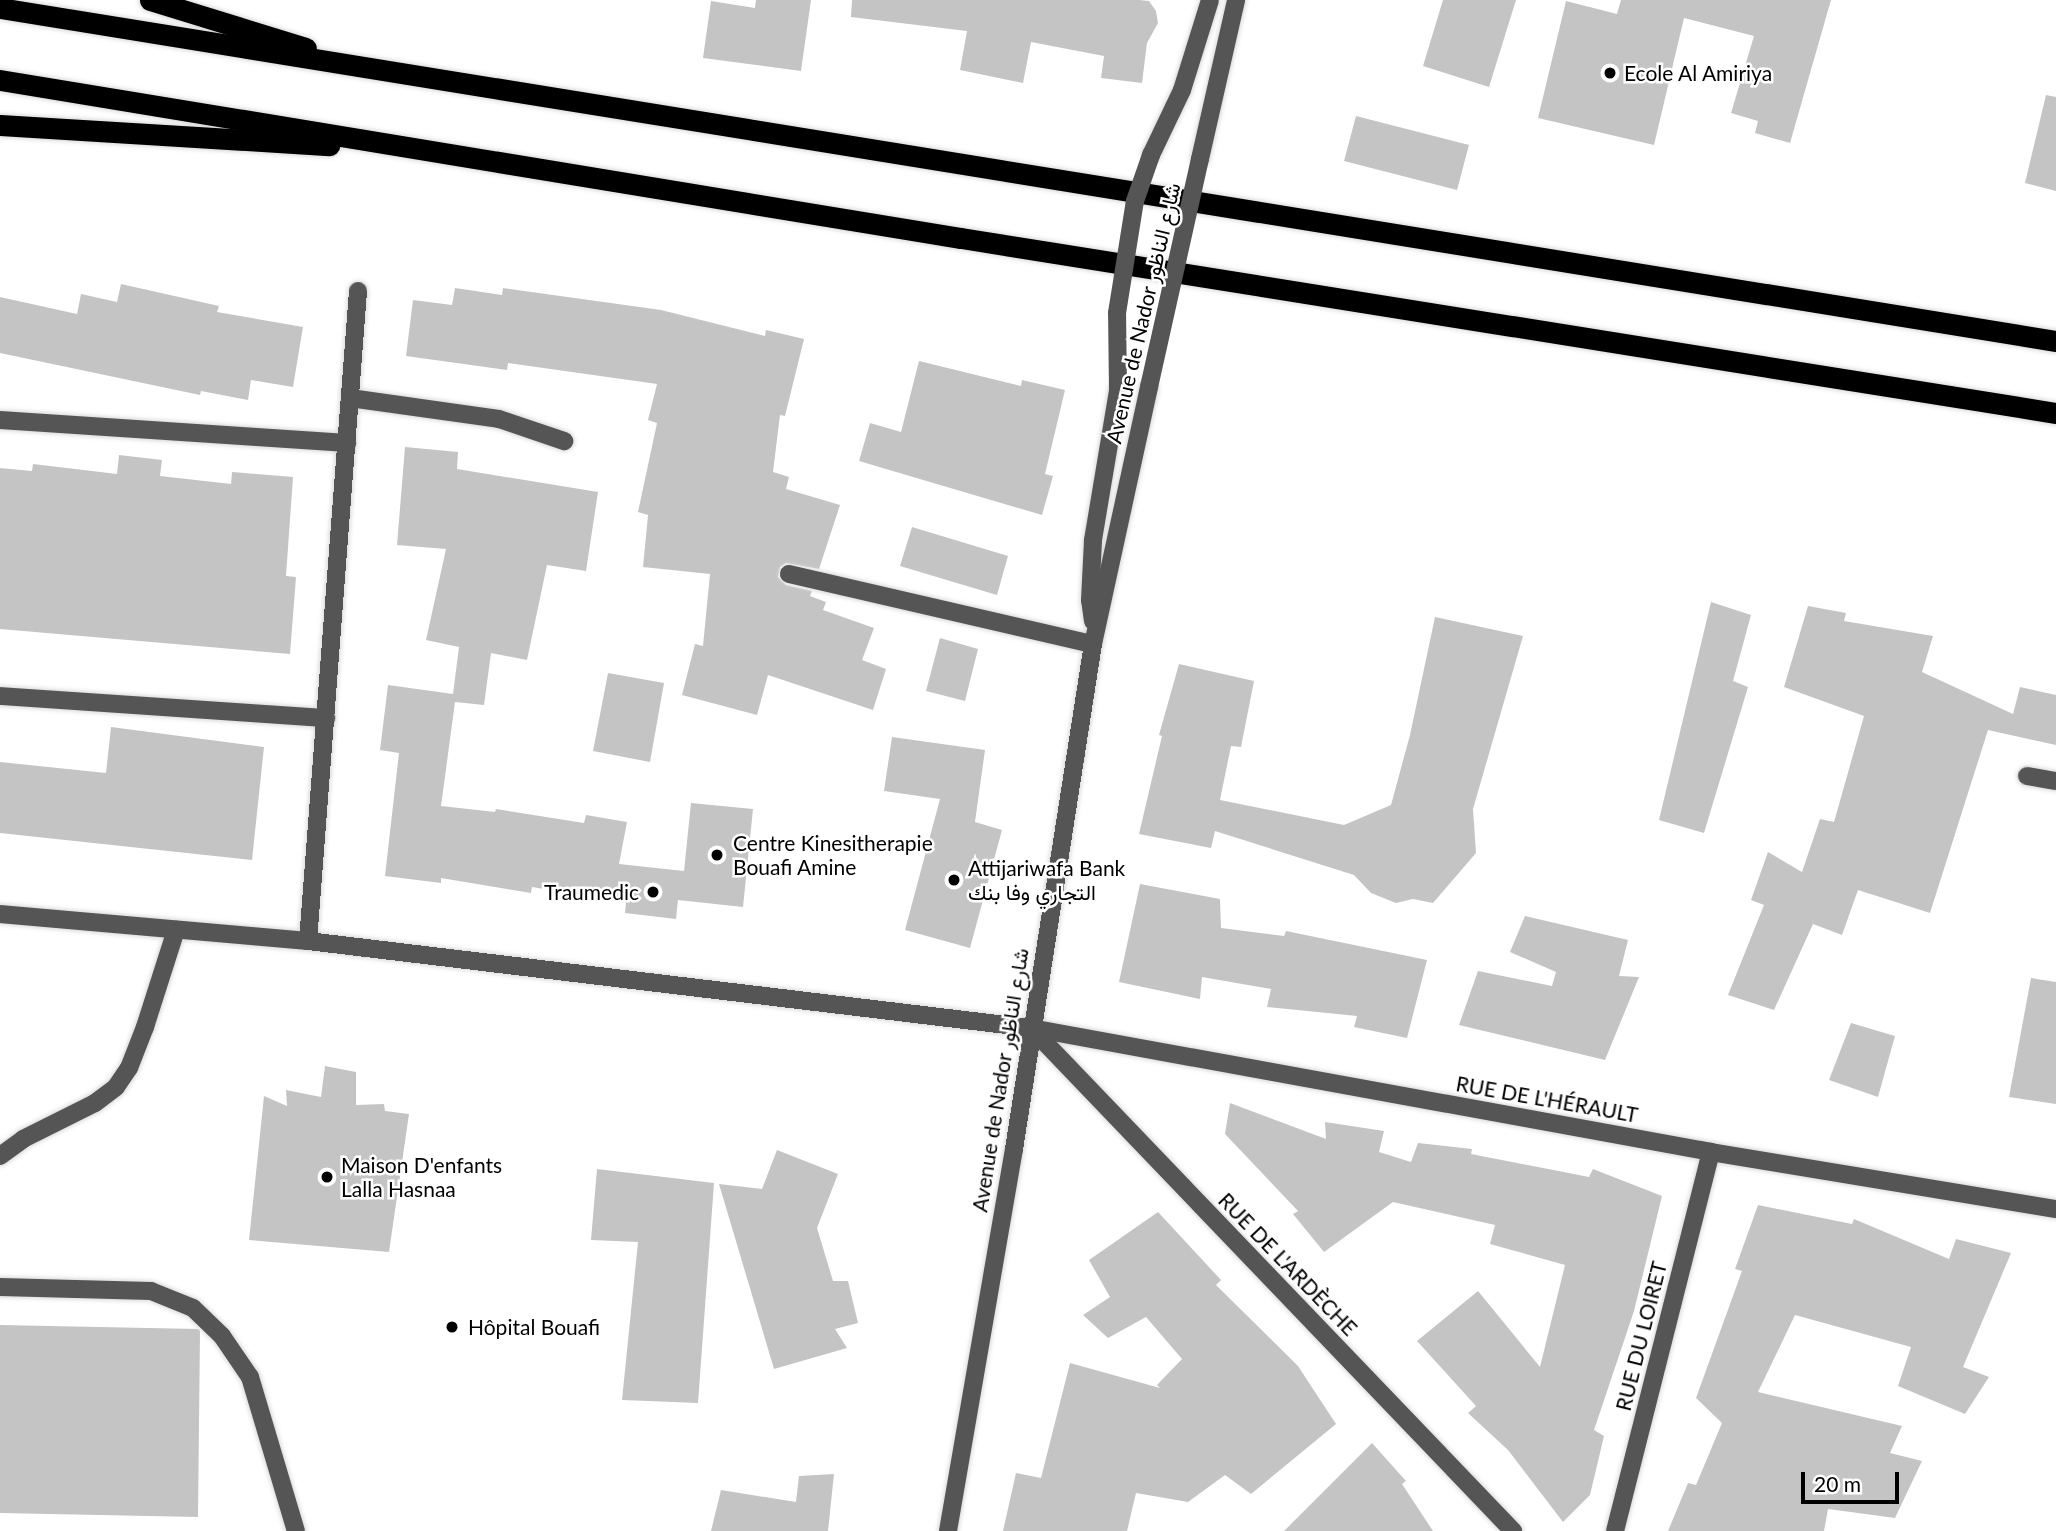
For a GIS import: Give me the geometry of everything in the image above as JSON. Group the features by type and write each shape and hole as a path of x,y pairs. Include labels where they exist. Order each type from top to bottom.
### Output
{"highway":[{"path":"150,0 385,72"},
{"path":"0,8 2056,341"},
{"path":"0,80 961,238 2056,413"},
{"path":"0,125 450,153"}],"street":[{"name":"Avenue de Nador شارع الناظور","path":"1094,640 1091,565 1118,391 1116,313 1135,201 1151,155 1182,90 1210,0"},
{"name":"Avenue de Nador شارع الناظور","path":"948,1531 1014,1149 1094,640 1236,0"},
{"path":"308,941 358,291"},
{"path":"350,398 499,419 564,441"},
{"path":"0,420 347,443"},
{"path":"789,574 1094,640"},
{"path":"0,696 326,718"},
{"path":"2027,776 2056,781"},
{"name":"RUE DE L'HÉRAULT","path":"0,914 308,941 1031,1028 1711,1152 2056,1209"},
{"path":"0,1156 23,1139 94,1103 116,1087 129,1068 145,1027 176,930"},
{"name":"RUE DE L'ARDÈCHE","path":"1031,1028 1513,1531"},
{"name":"RUE DU LOIRET","path":"1615,1531 1711,1152"},
{"path":"0,1287 152,1291 193,1308 222,1336 250,1377 296,1531"}],"building":[{"path":"756,0 811,0 801,71 703,58 711,1 755,8"},
{"path":"852,0 1139,0 1149,1 1156,11 1158,23 1147,43 1142,83 1101,78 1104,56 1031,42 1023,83 960,70 967,31 851,17"},
{"path":"1443,0 1516,0 1489,87 1423,66"},
{"path":"1621,0 1831,0 1790,143 1755,133 1758,121 1731,113 1754,36 1684,18 1654,145 1538,118 1566,1 1617,14"},
{"path":"2046,95 2056,97 2056,191 2025,183"},
{"path":"1356,116 1469,145 1457,190 1344,161"},
{"path":"121,284 219,306 217,312 303,327 293,387 251,380 248,400 201,391 200,395 0,353 0,297 77,314 81,294 117,302"},
{"path":"455,288 502,295 503,288 661,310 765,336 766,330 804,339 785,416 780,415 773,472 789,477 786,489 840,505 819,569 786,563 780,567 778,577 786,585 812,591 810,596 826,602 823,610 874,628 862,660 886,669 873,710 768,675 757,715 682,695 695,644 703,646 710,574 643,567 648,515 638,512 657,423 648,420 657,384 508,363 507,370 406,356 413,300 452,305"},
{"path":"919,361 1021,386 1022,380 1065,390 1045,474 1053,476 1042,515 859,461 870,423 901,432"},
{"path":"405,447 458,452 457,469 598,492 586,571 547,565 527,660 491,653 484,705 455,702 441,806 495,812 496,809 584,823 586,815 627,822 619,864 684,871 691,803 753,809 743,907 678,900 676,919 625,913 626,903 532,887 531,893 441,878 441,883 385,876 399,753 380,750 388,685 453,694 459,647 426,640 446,549 397,545"},
{"path":"119,455 162,460 160,476 231,484 232,472 293,477 286,576 296,577 290,654 0,629 0,468 32,471 33,464 117,474"},
{"path":"912,527 1008,556 997,595 900,566"},
{"path":"1711,602 1751,615 1733,681 1748,687 1704,833 1659,820"},
{"path":"1808,606 1846,613 1844,621 1933,636 1922,672 2013,714 2020,687 2056,695 2056,745 1988,730 1930,913 1858,890 1842,935 1813,924 1774,1010 1728,995 1764,905 1751,900 1768,852 1802,872 1820,819 1834,822 1864,716 1784,687"},
{"path":"1435,617 1523,636 1473,809 1476,853 1433,903 1413,899 1396,903 1371,893 1354,875 1215,831 1211,848 1139,834 1162,736 1159,735 1179,664 1254,681 1241,747 1231,746 1220,800 1344,825 1391,805 1410,735"},
{"path":"940,638 978,649 965,701 926,691"},
{"path":"608,673 664,683 650,762 593,751"},
{"path":"111,727 264,747 252,860 0,833 0,762 106,773"},
{"path":"892,737 985,750 975,822 1002,830 970,948 905,930 940,799 884,791"},
{"path":"1140,884 1220,899 1221,928 1284,936 1286,931 1427,960 1407,1038 1354,1027 1357,1016 1267,1007 1271,989 1202,977 1200,999 1119,982"},
{"path":"1525,916 1628,940 1619,976 1639,977 1605,1060 1459,1025 1478,971 1552,986 1556,972 1510,952"},
{"path":"2031,978 2056,982 2056,1104 2009,1097"},
{"path":"1851,1023 1895,1036 1878,1097 1829,1080"},
{"name":"Maison D'enfants Lalla Hasnaa","path":"325,1066 356,1072 356,1105 384,1104 385,1111 409,1114 389,1252 249,1240 264,1096 287,1106 286,1090 321,1097"},
{"path":"1230,1103 1326,1139 1325,1122 1384,1131 1379,1152 1411,1162 1418,1143 1472,1149 1471,1154 1589,1177 1593,1169 1662,1196 1634,1311 1594,1430 1604,1436 1590,1495 1563,1522 1508,1450 1468,1413 1476,1406 1417,1341 1478,1291 1540,1367 1565,1265 1490,1244 1495,1225 1393,1202 1324,1252 1293,1214 1298,1211 1225,1134"},
{"path":"777,1150 838,1174 817,1228 833,1281 848,1281 858,1323 835,1329 847,1348 774,1369 719,1184 762,1189"},
{"path":"597,1169 714,1183 698,1403 622,1400 638,1242 591,1240"},
{"path":"1758,1205 1852,1224 1854,1219 1949,1259 1956,1239 2011,1253 1963,1367 1989,1377 1965,1414 1898,1386 1911,1347 1795,1315 1758,1392 1902,1426 1890,1453 1922,1461 1895,1518 1828,1509 1824,1531 1668,1531 1688,1483 1696,1485 1722,1423 1696,1398 1742,1271 1735,1269"},
{"path":"1158,1212 1221,1280 1216,1285 1298,1366 1336,1424 1251,1494 1225,1475 1188,1502 1136,1493 1127,1531 1003,1531 1016,1473 1041,1478 1070,1363 1160,1388 1157,1385 1182,1359 1146,1317 1108,1338 1083,1315 1110,1297 1089,1260"},
{"path":"0,1325 198,1329 198,1517 0,1513"},
{"path":"1372,1443 1406,1481 1402,1484 1433,1531 1284,1531"},
{"path":"834,1474 828,1531 711,1531 721,1490 796,1502 799,1476"}],"place":[{"name":"Ecole Al Amiriya","path":"1610,73"},
{"name":"Centre Kinesitherapie Bouafi Amine","path":"717,855"},
{"name":"Attijariwafa Bank التجاري وفا بنك","path":"954,880"},
{"name":"Traumedic","path":"653,892"},
{"name":"Maison D'enfants Lalla Hasnaa","path":"327,1177"},
{"name":"Hôpital Bouafi","path":"452,1327"}]}
